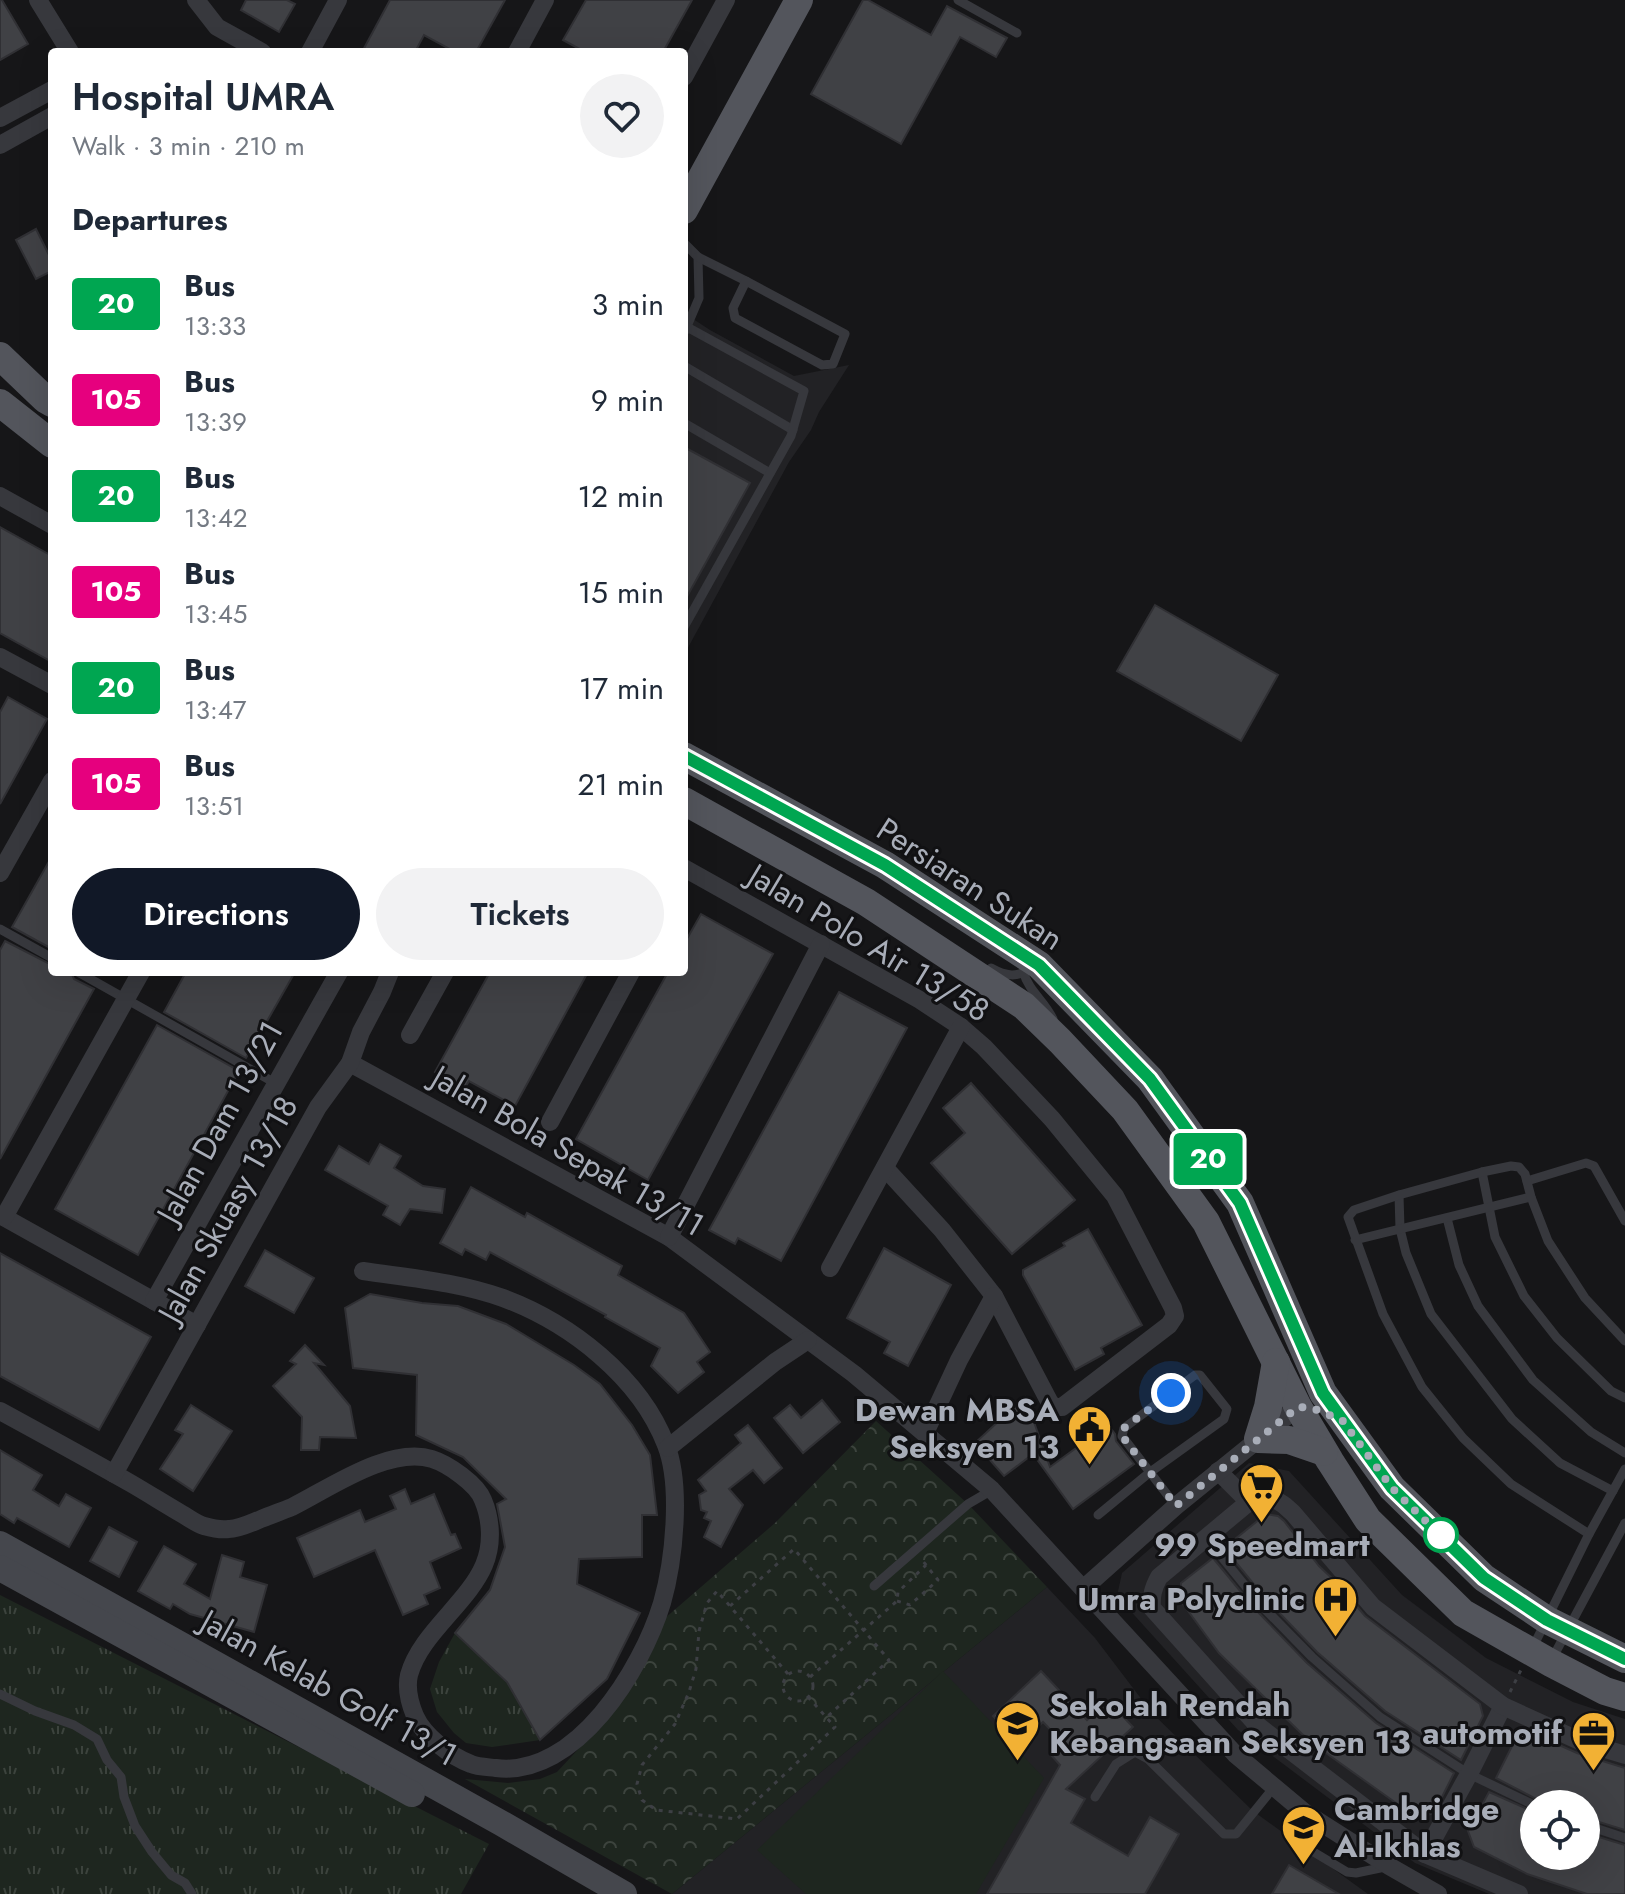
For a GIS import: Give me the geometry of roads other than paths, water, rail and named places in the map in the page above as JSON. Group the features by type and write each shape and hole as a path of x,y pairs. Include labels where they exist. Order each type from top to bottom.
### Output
{"main road":[{"path":"688,203 799,0"},
{"path":"0,356 48,401"},
{"path":"0,403 48,441"},
{"name":"Persiaran Sukan","path":"688,758 885,865 1028,964 1150,1079 1240,1203 1323,1393 1392,1488 1484,1578 1557,1626 1625,1659"},
{"path":"688,803 866,902 1024,1006 1125,1110 1206,1222 1298,1407 1368,1520 1463,1613 1605,1691 1625,1697"},
{"path":"1298,1407 1306,1391 1308,1360"},
{"path":"1276,1362 1268,1407 1258,1439 1289,1440 1324,1452"},
{"path":"1298,1407 1312,1408 1342,1420"}],"street":[{"path":"38,0 68,48"},
{"path":"196,0 217,27 255,48"},
{"path":"312,48 338,0"},
{"path":"519,48 545,0"},
{"path":"688,70 726,0"},
{"path":"0,118 48,92"},
{"path":"0,145 48,118"},
{"path":"0,496 48,523"},
{"path":"0,657 48,683"},
{"path":"0,873 48,788"},
{"name":"Jalan Polo Air 13/58","path":"688,872 920,1000 961,1027 984,1047 1052,1119 1115,1196 1175,1316 1169,1325 1062,1407 1055,1407 1050,1403 994,1296"},
{"path":"669,1237 821,944"},
{"path":"139,976 2,1216 197,1325"},
{"name":"Jalan Dam 13/21","path":"154,1301 337,976"},
{"name":"Jalan Skuasy 13/18","path":"114,1474 318,1107 350,1063 361,1032 388,976"},
{"path":"410,1035 443,976"},
{"path":"550,1122 629,976"},
{"path":"830,1268 961,1027"},
{"name":"Jalan Bola Sepak 13/11","path":"350,1063 669,1237 854,1374 992,1490 1235,1754 1304,1812 1438,1894"},
{"path":"885,1168 942,1230 994,1296 959,1360 925,1433"},
{"path":"0,1411 201,1526 231,1529 289,1508 369,1466 413,1456 434,1459 455,1471 481,1493 491,1521 485,1564 422,1649 408,1677 410,1702 420,1726 439,1745 472,1765 511,1770 539,1763 595,1724 644,1646 661,1604 671,1556 675,1517 668,1448 649,1411 621,1373 585,1343 544,1318 503,1298 453,1285 363,1271"},
{"path":"668,1448 775,1362 808,1340"},
{"path":"1084,1588 1176,1506 1298,1407"},
{"path":"1218,1471 1249,1502"},
{"path":"1519,1894 1425,1854 1257,1725 1152,1608 1153,1587 1159,1577 1249,1502 1273,1498 1293,1513 1373,1607 1503,1706 1582,1742 1625,1755"},
{"name":"Jalan Kelab Golf 13/1","path":"0,1544 501,1823 607,1892"},
{"path":"0,1568 607,1892"},
{"path":"1425,1854 1503,1706"},
{"path":"1235,1754 1257,1725"}],"lane":[{"path":"958,0 1017,33"},
{"path":"688,247 698,257 746,281 845,334 833,364 822,365 735,318 733,308 746,281"},
{"path":"688,323 699,298 698,257"},
{"path":"688,332 804,391 793,430 688,620"},
{"path":"688,368 793,430"},
{"path":"688,425 770,473"},
{"path":"0,929 48,956"},
{"path":"927,942 958,951"},
{"path":"980,962 1002,974 1028,964 1033,993 1050,1012 1060,1041"},
{"path":"85,976 275,1083"},
{"path":"1527,1181 1571,1166 1586,1163 1594,1166 1625,1221"},
{"path":"1589,1534 1511,1484 1463,1438 1422,1387 1383,1314 1348,1217 1354,1210 1399,1195 1482,1172 1519,1167 1548,1241 1585,1298 1625,1341"},
{"path":"1482,1172 1495,1237 1524,1296 1557,1338 1611,1391 1625,1398"},
{"path":"1399,1195 1400,1229 1406,1253 1431,1314 1512,1419 1560,1463 1613,1491"},
{"path":"1355,1240 1531,1197"},
{"path":"1447,1218 1459,1265 1478,1306 1533,1380 1591,1432 1625,1453"},
{"path":"1098,1515 1149,1473 1224,1419 1227,1409 1200,1375 1195,1375 1122,1432 1149,1473 1176,1506"},
{"path":"1541,1657 1557,1626 1589,1534 1625,1469"},
{"path":"874,1586 968,1504 992,1490"},
{"path":"1541,1657 1557,1626 1625,1523"},
{"path":"1207,1539 1260,1604 1312,1657 1380,1717 1469,1774 1520,1798"},
{"path":"1614,1543 1625,1548"},
{"path":"0,1694 74,1725 97,1739 107,1760 121,1777 124,1797 135,1826 171,1875 185,1883 192,1894"},
{"path":"1095,1797 1116,1764 1135,1752 1148,1759 1224,1834 1236,1834 1274,1787"},
{"path":"1304,1812 1302,1840 1307,1848 1347,1872 1389,1866"},
{"path":"1600,1830 1625,1838"}],"place":[{"name":"Dewan MBSA Seksyen 13","path":"1090,1467"},
{"name":"99 Speedmart","path":"1262,1525"},
{"name":"Umra Polyclinic","path":"1336,1638"},
{"name":"Sekolah Rendah Kebangsaan Seksyen 13","path":"1018,1762"},
{"name":"automotif","path":"1593,1772"},
{"name":"Cambridge Al-Ikhlas","path":"1303,1866"}]}
